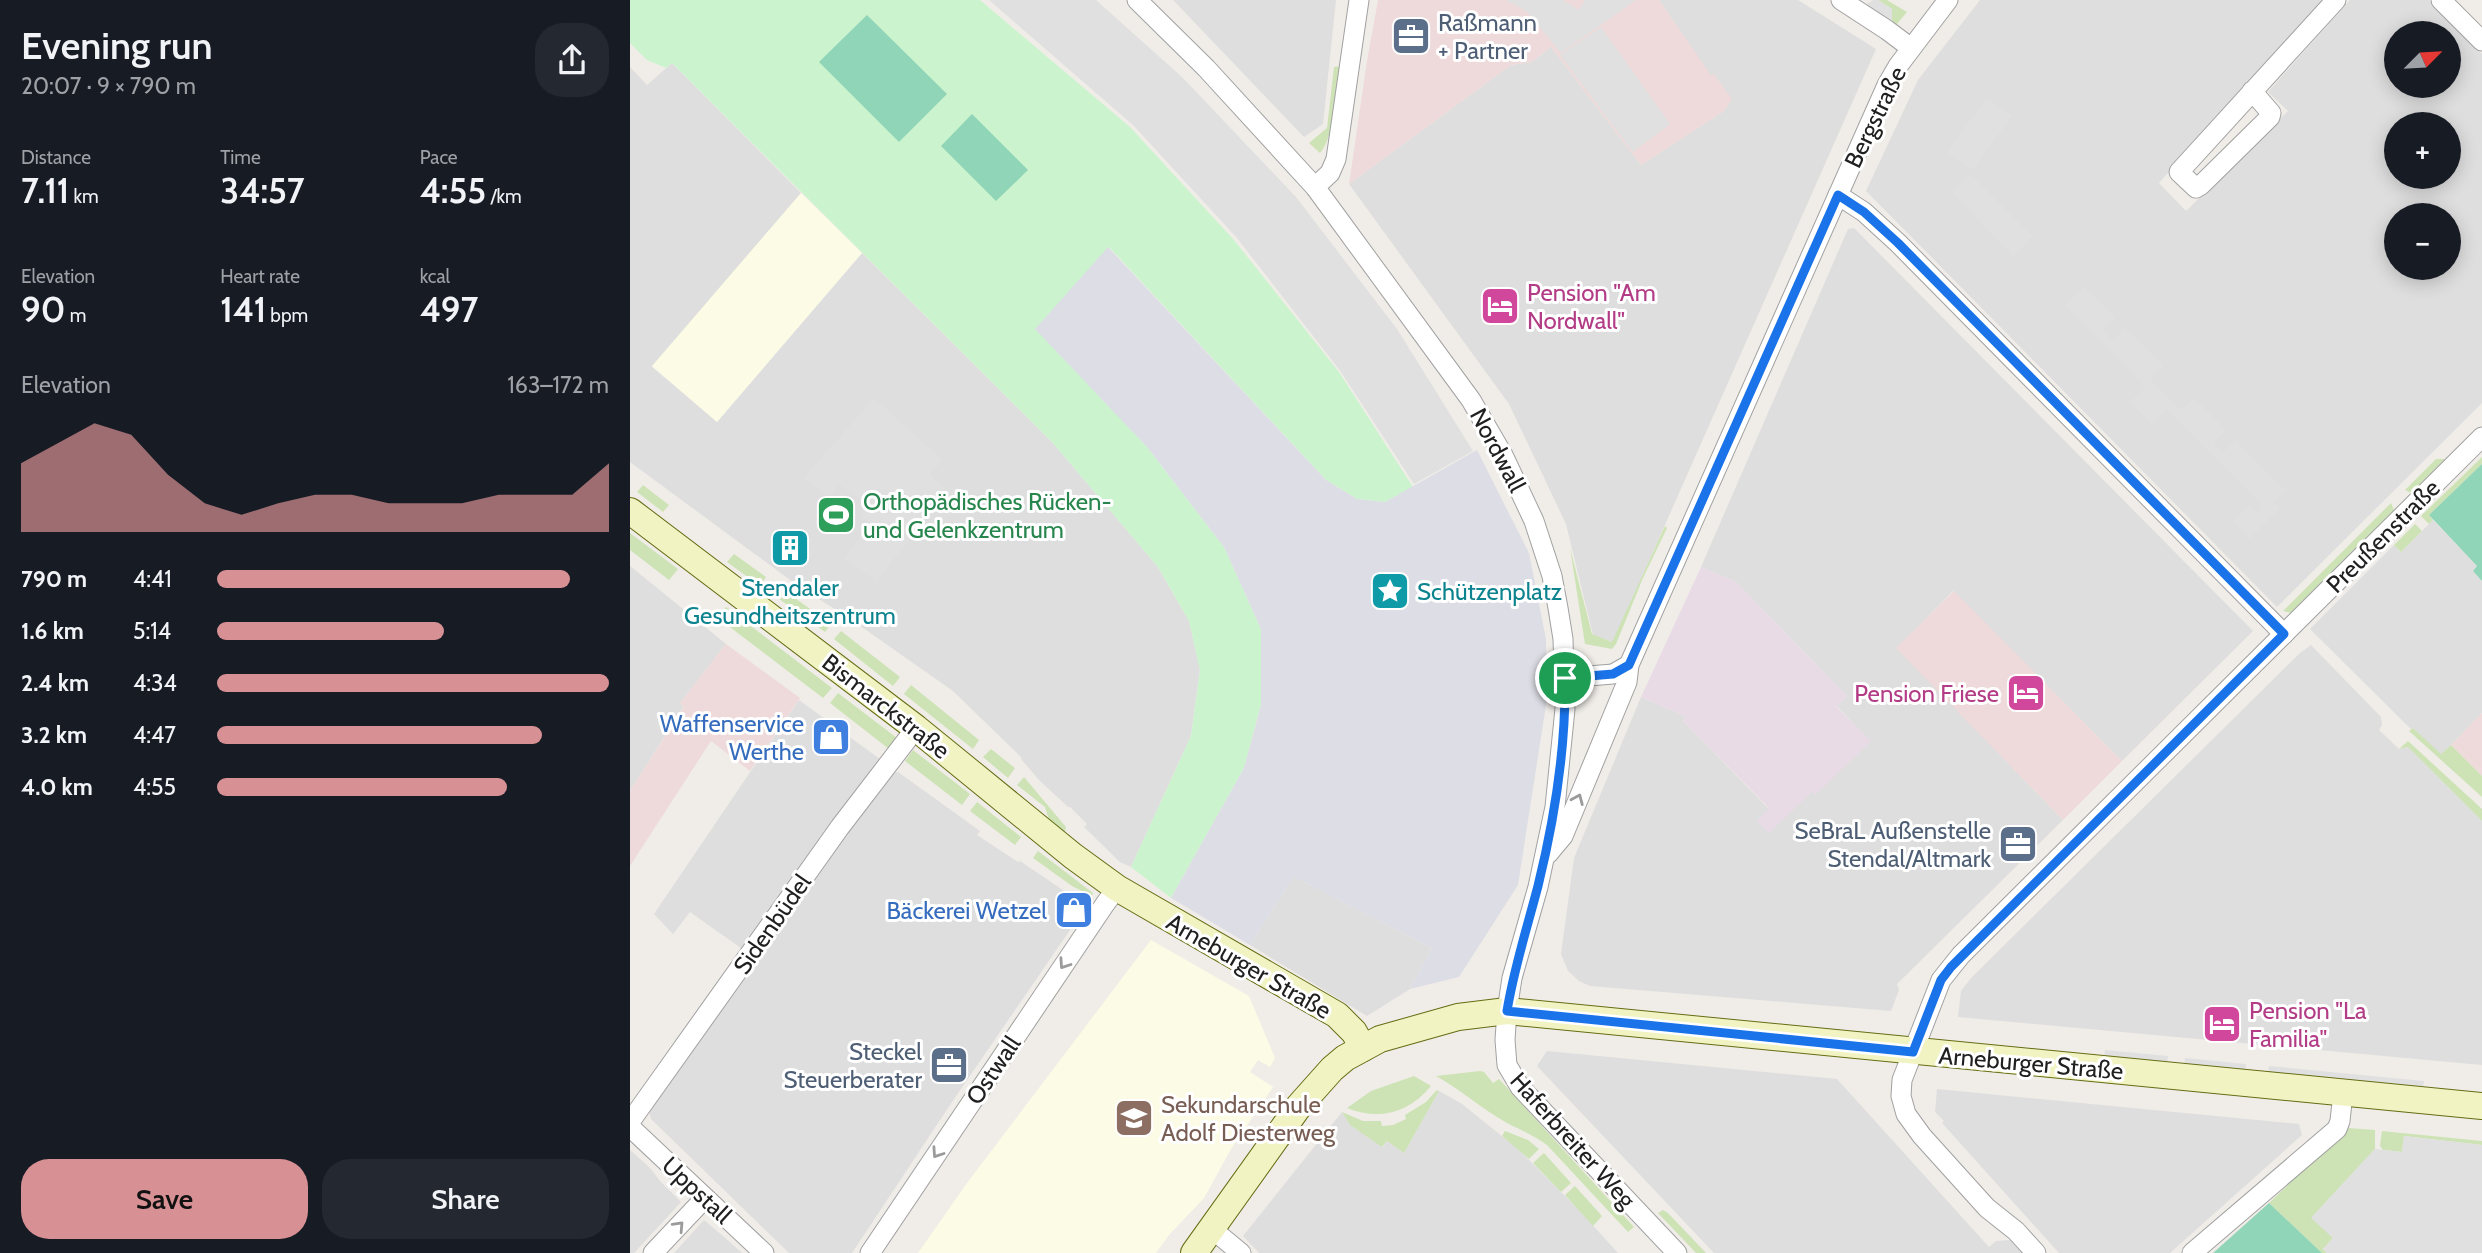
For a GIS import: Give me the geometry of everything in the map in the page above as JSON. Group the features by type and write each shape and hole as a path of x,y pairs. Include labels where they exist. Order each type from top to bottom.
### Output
{"main road":[{"name":"Bismarckstraße","path":"630,511 916,728 1073,856 1141,903"},
{"name":"Arneburger Straße","path":"1141,903 1337,1015 1354,1032 1363,1048 1395,1033 1479,1013 1507,1011 2482,1106"},
{"path":"1194,1253 1311,1091 1332,1069 1363,1048"}],"street":[{"name":"Nordwall","path":"1137,0 1206,68 1315,187 1471,400 1503,455 1534,521 1552,576 1563,639 1565,723 1545,857 1512,978 1507,1011"},
{"path":"1315,187 1330,173 1336,159 1359,0"},
{"path":"1841,0 1911,48"},
{"name":"Bergstraße","path":"1545,857 1563,836 1627,682 1629,665 1887,85 1948,0"},
{"path":"2252,91 2269,108 2270,117 2196,188 2179,172 2252,91 2336,0"},
{"path":"2441,0 2482,41"},
{"path":"1838,195 1864,212 1898,243 2284,634"},
{"name":"Preußenstraße","path":"2036,1253 2016,1231 1987,1208 1922,1136 1906,1114 1901,1087 1941,980 2482,437"},
{"path":"1565,678 1613,674 1629,665"},
{"name":"Sidenbüdel","path":"630,1124 840,827 916,728"},
{"name":"Ostwall","path":"870,1253 1118,888"},
{"name":"Haferbreiter Weg","path":"1507,1011 1507,1065 1520,1087 1677,1253"},
{"path":"2192,1253 2337,1129 2343,1093"},
{"name":"Uppstall","path":"630,1124 764,1253"},
{"path":"653,1253 705,1198"},
{"path":"1212,1229 1241,1253"}],"shaded area":[{"path":"989,0 1096,0 1183,78 1296,197 1397,329 1473,451 1414,484 1341,372 1237,238 1133,125"},
{"path":"1173,0 1336,0 1323,124 1304,137"},
{"path":"1378,0 1659,0 1711,75 1714,74 1732,99 1724,111 1641,165 1551,47 1532,62 1511,65 1349,184"},
{"path":"1506,0 1563,0 1579,10 1585,0 1636,0 1561,53 1526,11"},
{"path":"1659,0 1798,0 1876,49 1613,642 1593,635 1566,524 1509,404 1349,184 1511,65 1532,62 1551,47 1641,165 1724,111 1714,74 1711,76"},
{"path":"1878,0 1892,9 1892,22 1865,5"},
{"path":"1980,0 2322,0 2159,183 2186,211 2288,111 2268,92 2350,0 2429,0 2450,21 2384,21 2384,98 2461,98 2461,33 2482,54 2482,403 2277,607 1866,191 1918,80"},
{"path":"1601,27 1670,124 1633,152 1560,55"},
{"path":"672,63 801,193 652,367 717,422 862,253 1053,443 1158,567 1189,621 1200,669 1191,736 1131,867 1120,862 1084,827 1087,824 1039,780 1022,758 953,691 801,588 630,462 630,67 647,85"},
{"path":"1986,98 2012,116 1973,170 1947,152"},
{"path":"1971,174 2033,237 2013,256 1952,193"},
{"path":"801,193 862,253 717,422 652,366"},
{"path":"1854,228 2253,631 2122,761 1953,591 1897,648 2063,820 1897,984 1899,990 1891,1011 1590,986 1568,971 1561,954 1574,858 1641,697 1685,716 1683,721 1769,809 1812,791 1815,794 1870,741 1837,706 1847,696 1736,582 1701,567 1848,229"},
{"name":"Schützenplatz","path":"1108,247 1326,480 1357,499 1385,502 1477,450 1529,553 1546,639 1546,705 1518,885 1459,977 1410,989 1432,948 1294,877 1250,945 1171,898 1244,768 1261,705 1261,629 1224,547 1147,447 1035,329"},
{"path":"2084,287 2115,318 2103,330 2112,340 2125,328 2163,366 2151,379 2181,410 2194,398 2226,430 2214,443 2223,452 2235,440 2286,491 2274,502 2280,508 2250,539 2232,522 2249,504 2259,513 2260,504 2167,409 2151,424 2130,402 2145,387 2065,306"},
{"path":"874,398 943,460 930,475 949,492 876,581 844,560 869,523 860,516 868,504 839,485 830,497 803,478"},
{"path":"2433,520 2477,566 2473,571 2482,581 2482,713 2441,755 2310,629 2394,545 2401,552"},
{"path":"630,566 726,644 680,703 684,706 630,791"},
{"path":"1701,567 1736,582 1847,696 1837,707 1871,741 1824,787 1815,795 1812,792 1769,833 1757,821 1769,808 1683,721 1685,716 1641,697"},
{"path":"1954,591 2122,761 2063,820 1896,648"},
{"path":"726,644 800,698 750,771 711,741 630,866 630,791 684,707 680,703"},
{"path":"2311,645 2381,717 2382,725 2379,730 2399,749 2408,747 2482,821 2482,1065 1958,1017 1961,991 1971,978"},
{"path":"799,700 880,759 836,821 833,819 741,948 690,912 673,934 654,914"},
{"path":"2482,713 2482,776 2451,745"},
{"path":"898,772 980,831 977,835 1082,903 1083,911 852,1253 789,1253 651,1119 649,1111 891,773"},
{"path":"1294,877 1432,948 1410,989 1367,1016 1250,945"},
{"name":"Sekundarschule Adolf Diesterweg","path":"1151,940 1249,996 1275,1058 1270,1067 1258,1060 1250,1072 1273,1087 1231,1149 1204,1198 1156,1253 918,1253 967,1183"},
{"path":"2105,1050 2168,1056 2167,1063 2104,1057"},
{"path":"1547,1051 1837,1079 1989,1247 1996,1241 2011,1240 2023,1253 1714,1253 1537,1066"},
{"path":"2185,1058 2246,1064 2245,1071 2184,1065"},
{"path":"2269,1066 2424,1081 2423,1088 2268,1073"},
{"path":"1937,1089 2299,1124 2302,1135 2170,1253 2059,1253 1942,1123 1944,1121 1935,1112"},
{"path":"1439,1091 1462,1104 1518,1149 1618,1253 1259,1253 1243,1236 1342,1112 1350,1125 1383,1147 1387,1141 1404,1153"},
{"path":"2404,1136 2482,1145 2482,1253 2327,1253 2323,1249 2333,1238 2311,1218 2375,1149 2402,1152"},
{"path":"630,1150 681,1202 634,1253 630,1253"},
{"path":"704,1220 724,1237 742,1253 674,1253"}],"green space":[{"path":"630,0 980,0 1130,127 1234,240 1339,372 1413,487 1385,502 1357,499 1326,480 1109,247 1147,447 1224,547 1261,629 1261,705 1244,768 1171,898 1131,867 1191,736 1200,670 1189,621 1158,567 1053,443 672,63 666,68 647,60 630,43"},
{"path":"1878,0 1887,0 1907,12 1897,24 1892,22 1892,9"},
{"path":"867,15 947,94 899,142 819,62"},
{"path":"1341,66 1332,124 1320,153 1309,143 1327,128 1334,67"},
{"path":"972,114 1028,170 996,201 941,146"},
{"path":"2482,457 2482,464 2429,515 2433,520 2429,524 2421,516"},
{"path":"2436,459 2445,459 2411,493 2405,490"},
{"path":"2482,464 2482,581 2473,571 2477,566 2429,515"},
{"path":"643,485 669,505 663,512 637,492"},
{"path":"2391,503 2394,510 2291,613 2283,611"},
{"path":"2415,524 2422,531 2401,552 2394,545"},
{"path":"1665,526 1667,528 1616,644 1612,649 1585,644 1570,548 1592,634 1612,642"},
{"path":"630,533 678,569 669,580 630,550"},
{"path":"734,554 766,577 760,586 727,562"},
{"path":"774,583 831,624 825,632 768,591"},
{"path":"726,607 832,688 823,698 718,618"},
{"path":"841,631 900,677 893,686 834,639"},
{"path":"911,685 979,740 973,749 904,694"},
{"path":"838,693 897,738 889,749 830,703"},
{"path":"2413,728 2441,754 2451,745 2482,776 2482,797 2409,731"},
{"path":"2408,741 2482,809 2482,821 2408,747 2399,749"},
{"path":"991,749 1015,768 1008,778 983,757"},
{"path":"913,750 970,794 962,805 905,761"},
{"path":"1024,777 1066,827 1065,832 1049,820 1045,807 1017,785"},
{"path":"977,802 1021,837 1015,845 970,811"},
{"path":"1038,851 1093,893 1092,896 1072,886 1033,858"},
{"path":"1480,1071 1493,1083 1499,1079 1634,1227 1628,1232 1547,1145 1503,1121 1436,1076"},
{"path":"1414,1076 1431,1086 1413,1103 1403,1108 1371,1114 1347,1108 1371,1091"},
{"path":"1439,1091 1404,1153 1387,1141 1382,1147 1350,1125 1342,1112 1363,1121 1381,1121 1382,1126 1393,1125 1406,1119 1405,1115 1426,1102"},
{"path":"2348,1128 2375,1130 2375,1149 2312,1217 2333,1238 2323,1249 2327,1253 2322,1253 2269,1203"},
{"path":"1505,1131 1528,1140 1539,1149 1529,1159 1502,1136"},
{"path":"2382,1131 2482,1141 2482,1145 2404,1136 2402,1152 2383,1150 2380,1146"},
{"path":"1544,1153 1571,1183 1561,1192 1533,1163"},
{"path":"1575,1186 1602,1216 1593,1226 1565,1195"},
{"path":"2269,1203 2322,1253 2213,1253"},
{"path":"1663,1210 1706,1253 1696,1253 1658,1213"}],"place":[{"name":"Raßmann + Partner","path":"1411,36"},
{"name":"Pension \"Am Nordwall\"","path":"1500,306"},
{"name":"Orthopädisches Rücken- und Gelenkzentrum","path":"836,515"},
{"name":"Stendaler Gesundheitszentrum","path":"790,548"},
{"name":"Schützenplatz","path":"1390,591"},
{"name":"Pension Friese","path":"2026,693"},
{"name":"Waffenservice Werthe","path":"831,737"},
{"name":"SeBraL Außenstelle Stendal/Altmark","path":"2018,844"},
{"name":"Bäckerei Wetzel","path":"1074,910"},
{"name":"Pension \"La Familia\"","path":"2222,1024"},
{"name":"Steckel Steuerberater","path":"949,1065"},
{"name":"Sekundarschule Adolf Diesterweg","path":"1134,1118"}],"route":[{"path":"1838,195 1852,202 1898,243 2284,634 1961,955 1941,980 1913,1052 1507,1011 1512,978 1538,887 1555,807 1564,736 1565,678 1613,674 1629,665 1838,195"}]}
